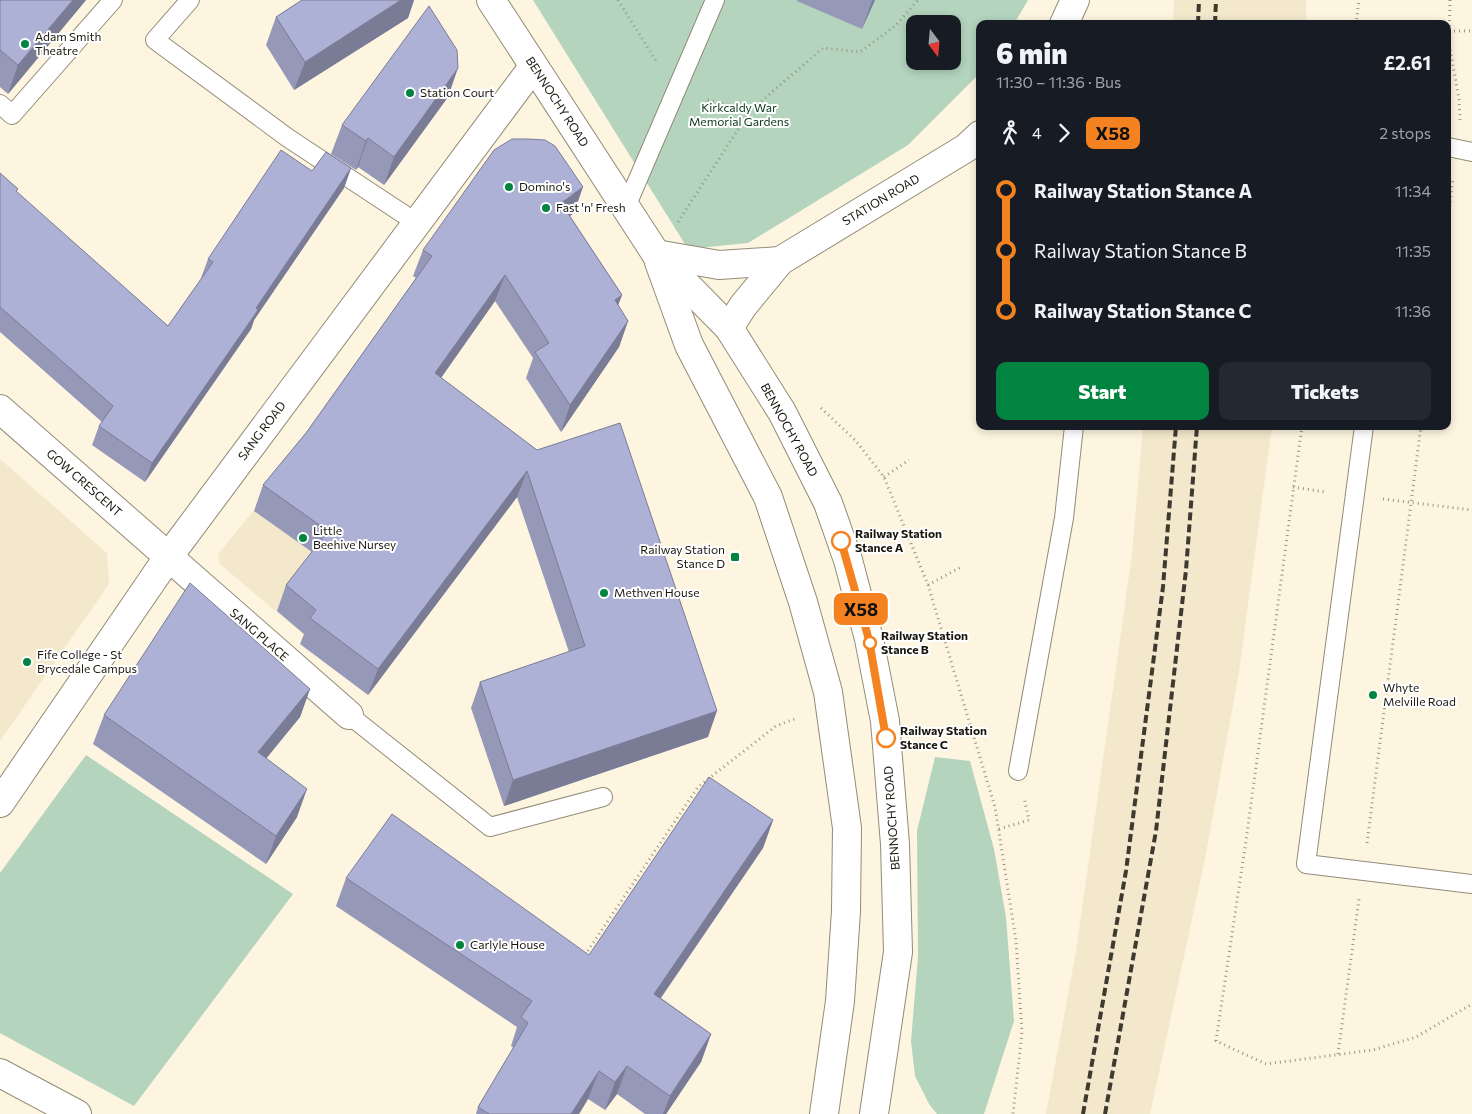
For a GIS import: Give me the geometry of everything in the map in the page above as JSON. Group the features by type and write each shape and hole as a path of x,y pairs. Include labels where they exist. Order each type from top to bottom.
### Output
{"main road":[{"name":"BENNOCHY ROAD","path":"491,0 656,254 729,328 782,412 828,503 848,560 869,640 885,720 896,844 898,952 874,1114"},
{"path":"1066,20 1075,0"},
{"name":"SANG ROAD","path":"4,789 168,556 534,67"},
{"name":"STATION ROAD","path":"729,328 743,306 780,261 966,148 976,139"},
{"name":"BENNOCHY ROAD","path":"656,254 689,345 768,498 803,602 830,705 847,828 846,911 840,1001 824,1114"},
{"name":"STATION ROAD","path":"656,254 719,265 780,261"},
{"name":"GOW CRESCENT","path":"0,409 168,556"},
{"name":"SANG PLACE","path":"168,556 349,715"},
{"path":"0,1073 77,1114"}],"lane":[{"path":"0,104 12,115 114,0"},
{"path":"190,0 155,40 288,138 417,223"},
{"path":"626,207 715,0"},
{"path":"1018,770 1064,518 1074,430"},
{"path":"1363,430 1306,864 1472,884"},
{"path":"349,715 490,827 602,797"}],"path":[{"path":"618,0 676,92 750,111"},
{"path":"656,254 750,111 823,48 860,52 895,26 918,0"},
{"path":"1356,20 1359,0"},
{"path":"1449,20 1450,0"},
{"path":"1451,31 1472,31"},
{"path":"1451,54 1459,99 1460,128 1459,149 1451,202"},
{"path":"1301,430 1246,841 1216,1041 1266,1064 1373,1050 1416,1037 1472,1004"},
{"path":"1338,1054 1420,430"},
{"path":"909,460 884,477 928,585 995,807 999,829 1016,941 1022,1032 1013,1114"},
{"path":"928,585 961,567"},
{"path":"583,957 698,787 776,726 830,705"},
{"path":"999,829 1029,820 1018,770"}],"shaded area":[{"path":"1174,0 1306,0 1306,20 1173,20"},
{"path":"1143,430 1271,430 1239,672 1205,859 1150,1114 1046,1114 1076,951 1132,554"},
{"name":"Fife College - St Brycedale Campus","path":"0,459 107,553 109,584 0,741"},
{"name":"Little Beehive Nursey","path":"296,459 354,500 304,635 220,564 218,554"}],"green space":[{"name":"Kirkcaldy War Memorial Gardens","path":"533,0 1028,0 1016,20 976,20 976,77 908,145 748,243 688,249"},
{"path":"86,755 293,894 134,1106 0,1033 0,873"},
{"path":"935,757 970,761 994,849 1006,917 1014,1021 984,1114 937,1114 929,1104 915,1076 911,1041 918,957 917,831"}],"building":[{"name":"Adam Smith Theatre","path":"0,0 73,0 18,65 0,50"},
{"path":"302,0 401,0 305,62 276,17"},
{"path":"429,6 457,50 458,68 394,157 368,138 366,141 342,125"},
{"path":"512,139 545,140 555,146 583,187 561,203 622,295 615,300 628,321 570,405 535,352 549,343 505,275 435,373 537,450 620,423 717,711 513,780 480,682 585,646 527,471 378,669 310,618 316,610 286,585 328,531 263,485 306,433 432,256 423,250 494,150"},
{"path":"281,150 312,171 326,152 351,168 256,308 258,310 152,463 99,426 113,406 0,307 0,173 18,189 16,191 168,326 213,262 208,259"},
{"path":"190,583 310,689 258,752 307,789 276,836 104,715"},
{"name":"Carlyle House","path":"709,777 773,820 654,994 711,1034 670,1096 627,1066 615,1082 599,1071 571,1114 489,1114 478,1107 528,1023 521,1017 532,1001 346,878 392,814 589,955"}],"railway":[{"path":"1198,20 1199,0"},
{"path":"1215,20 1216,0"},
{"path":"1083,1114 1126,871 1163,587 1176,430"},
{"path":"1105,1114 1156,831 1186,570 1197,430"}],"bus line":[{"name":"X58","path":"841,541 848,560 869,640 885,720 886,738"}],"place":[{"name":"Adam Smith Theatre","path":"25,44"},
{"name":"Station Court","path":"410,93"},
{"name":"Domino's","path":"509,187"},
{"name":"Fast 'n' Fresh","path":"546,208"},
{"name":"Little Beehive Nursey","path":"303,538"},
{"name":"Railway Station Stance A","path":"841,541"},
{"name":"Railway Station Stance D","path":"735,557"},
{"name":"Methven House","path":"604,593"},
{"name":"Railway Station Stance B","path":"870,643"},
{"name":"Fife College - St Brycedale Campus","path":"27,662"},
{"name":"Whyte Melville Road","path":"1373,695"},
{"name":"Railway Station Stance C","path":"886,738"},
{"name":"Carlyle House","path":"460,945"}]}
